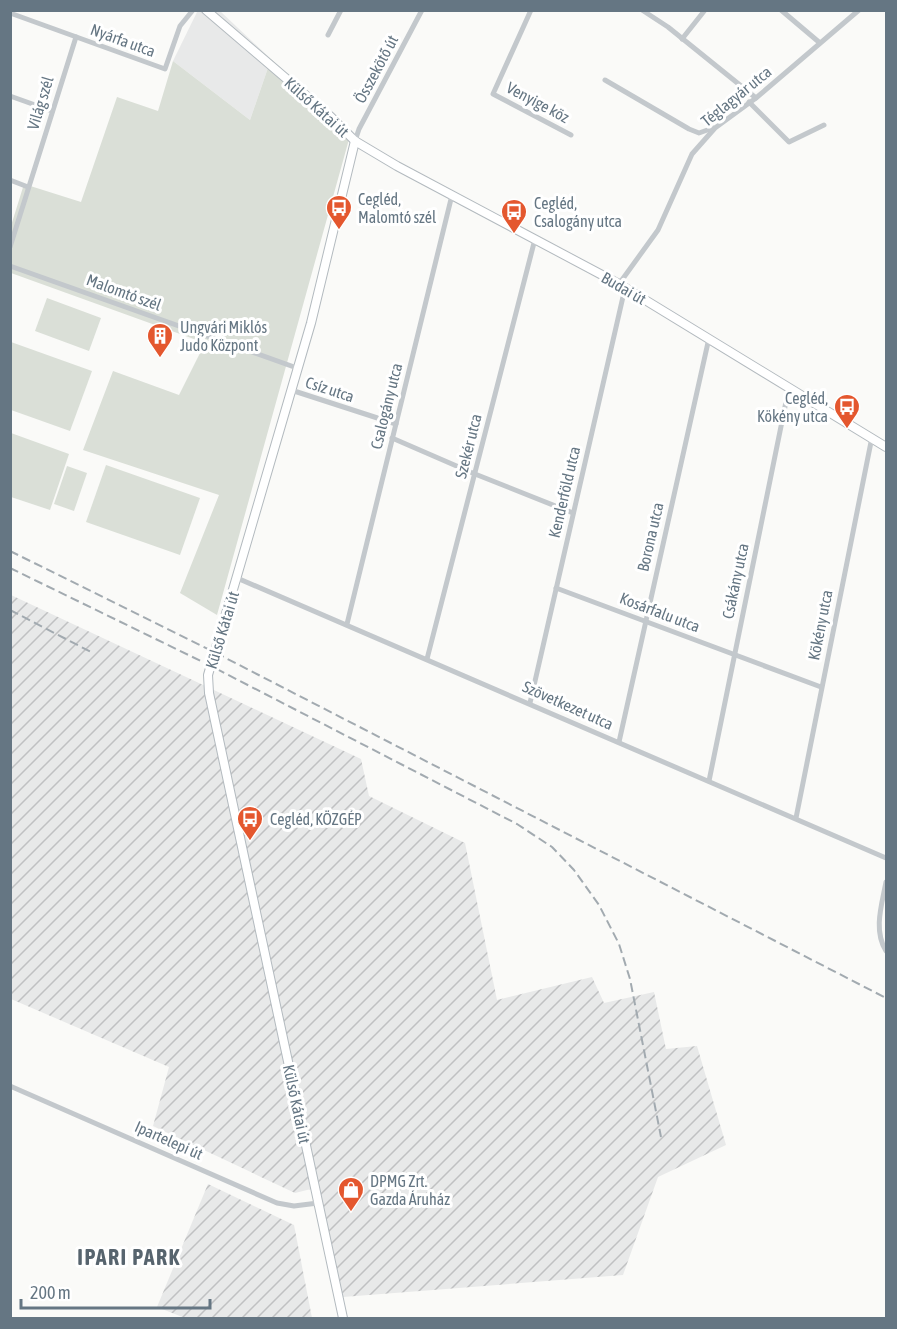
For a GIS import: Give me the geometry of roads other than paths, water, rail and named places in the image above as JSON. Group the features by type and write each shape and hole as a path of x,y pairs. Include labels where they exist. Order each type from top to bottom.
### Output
{"main road":[{"name":"Külső Kátai út","path":"206,10 330,116 355,141 323,279 237,578 208,669 209,693 343,1318"},
{"name":"Budai út","path":"355,141 622,286 886,447"}],"street":[{"name":"Nyárfa utca","path":"10,14 165,69 180,26 193,10"},
{"path":"327,35 341,10"},
{"name":"Összekötő út","path":"355,141 359,129 422,10"},
{"name":"Venyige köz","path":"531,10 493,94 571,135"},
{"path":"642,10 668,27 756,98"},
{"path":"682,39 705,10"},
{"path":"781,10 820,44"},
{"name":"Téglagyár utca","path":"622,286 658,230 692,154 715,128 756,98 860,10"},
{"name":"Világ szél","path":"10,247 76,37"},
{"path":"605,80 689,129 699,133 715,128"},
{"path":"10,96 52,111"},
{"path":"749,102 789,142 824,125"},
{"path":"10,180 28,187"},
{"name":"Csalogány utca","path":"347,624 452,195"},
{"name":"Szekér utca","path":"427,659 535,239"},
{"name":"Malomtó szél","path":"10,266 297,368"},
{"name":"Kenderföld utca","path":"530,703 622,286"},
{"name":"Borona utca","path":"619,742 709,338"},
{"name":"Csákány utca","path":"709,781 789,387"},
{"name":"Csíz utca","path":"291,390 396,424"},
{"name":"Kökény utca","path":"796,818 872,437"},
{"path":"392,438 573,513"},
{"name":"Szövetkezet utca","path":"237,578 886,858"},
{"name":"Kosárfalu utca","path":"556,588 822,687"},
{"path":"886,882 878,924 886,951"},
{"name":"Ipartelepi út","path":"10,1086 277,1203 294,1206 318,1203"}],"railway":[{"path":"10,551 214,652 886,998"},
{"path":"10,568 209,665 517,824 552,847 574,870 599,905 619,944 630,979 661,1137"},
{"path":"10,610 91,652"}],"place":[{"name":"Cegléd, Malomtó szél","path":"339,231"},
{"name":"Cegléd, Csalogány utca","path":"514,235"},
{"name":"Ungvári Miklós Judo Központ","path":"160,359"},
{"name":"Cegléd, Kökény utca","path":"847,430"},
{"name":"Cegléd, KÖZGÉP","path":"250,842"},
{"name":"DPMG Zrt. Gazda Áruház","path":"351,1213"}],"district":[{"name":"IPARI PARK","path":"129,1257"}]}
